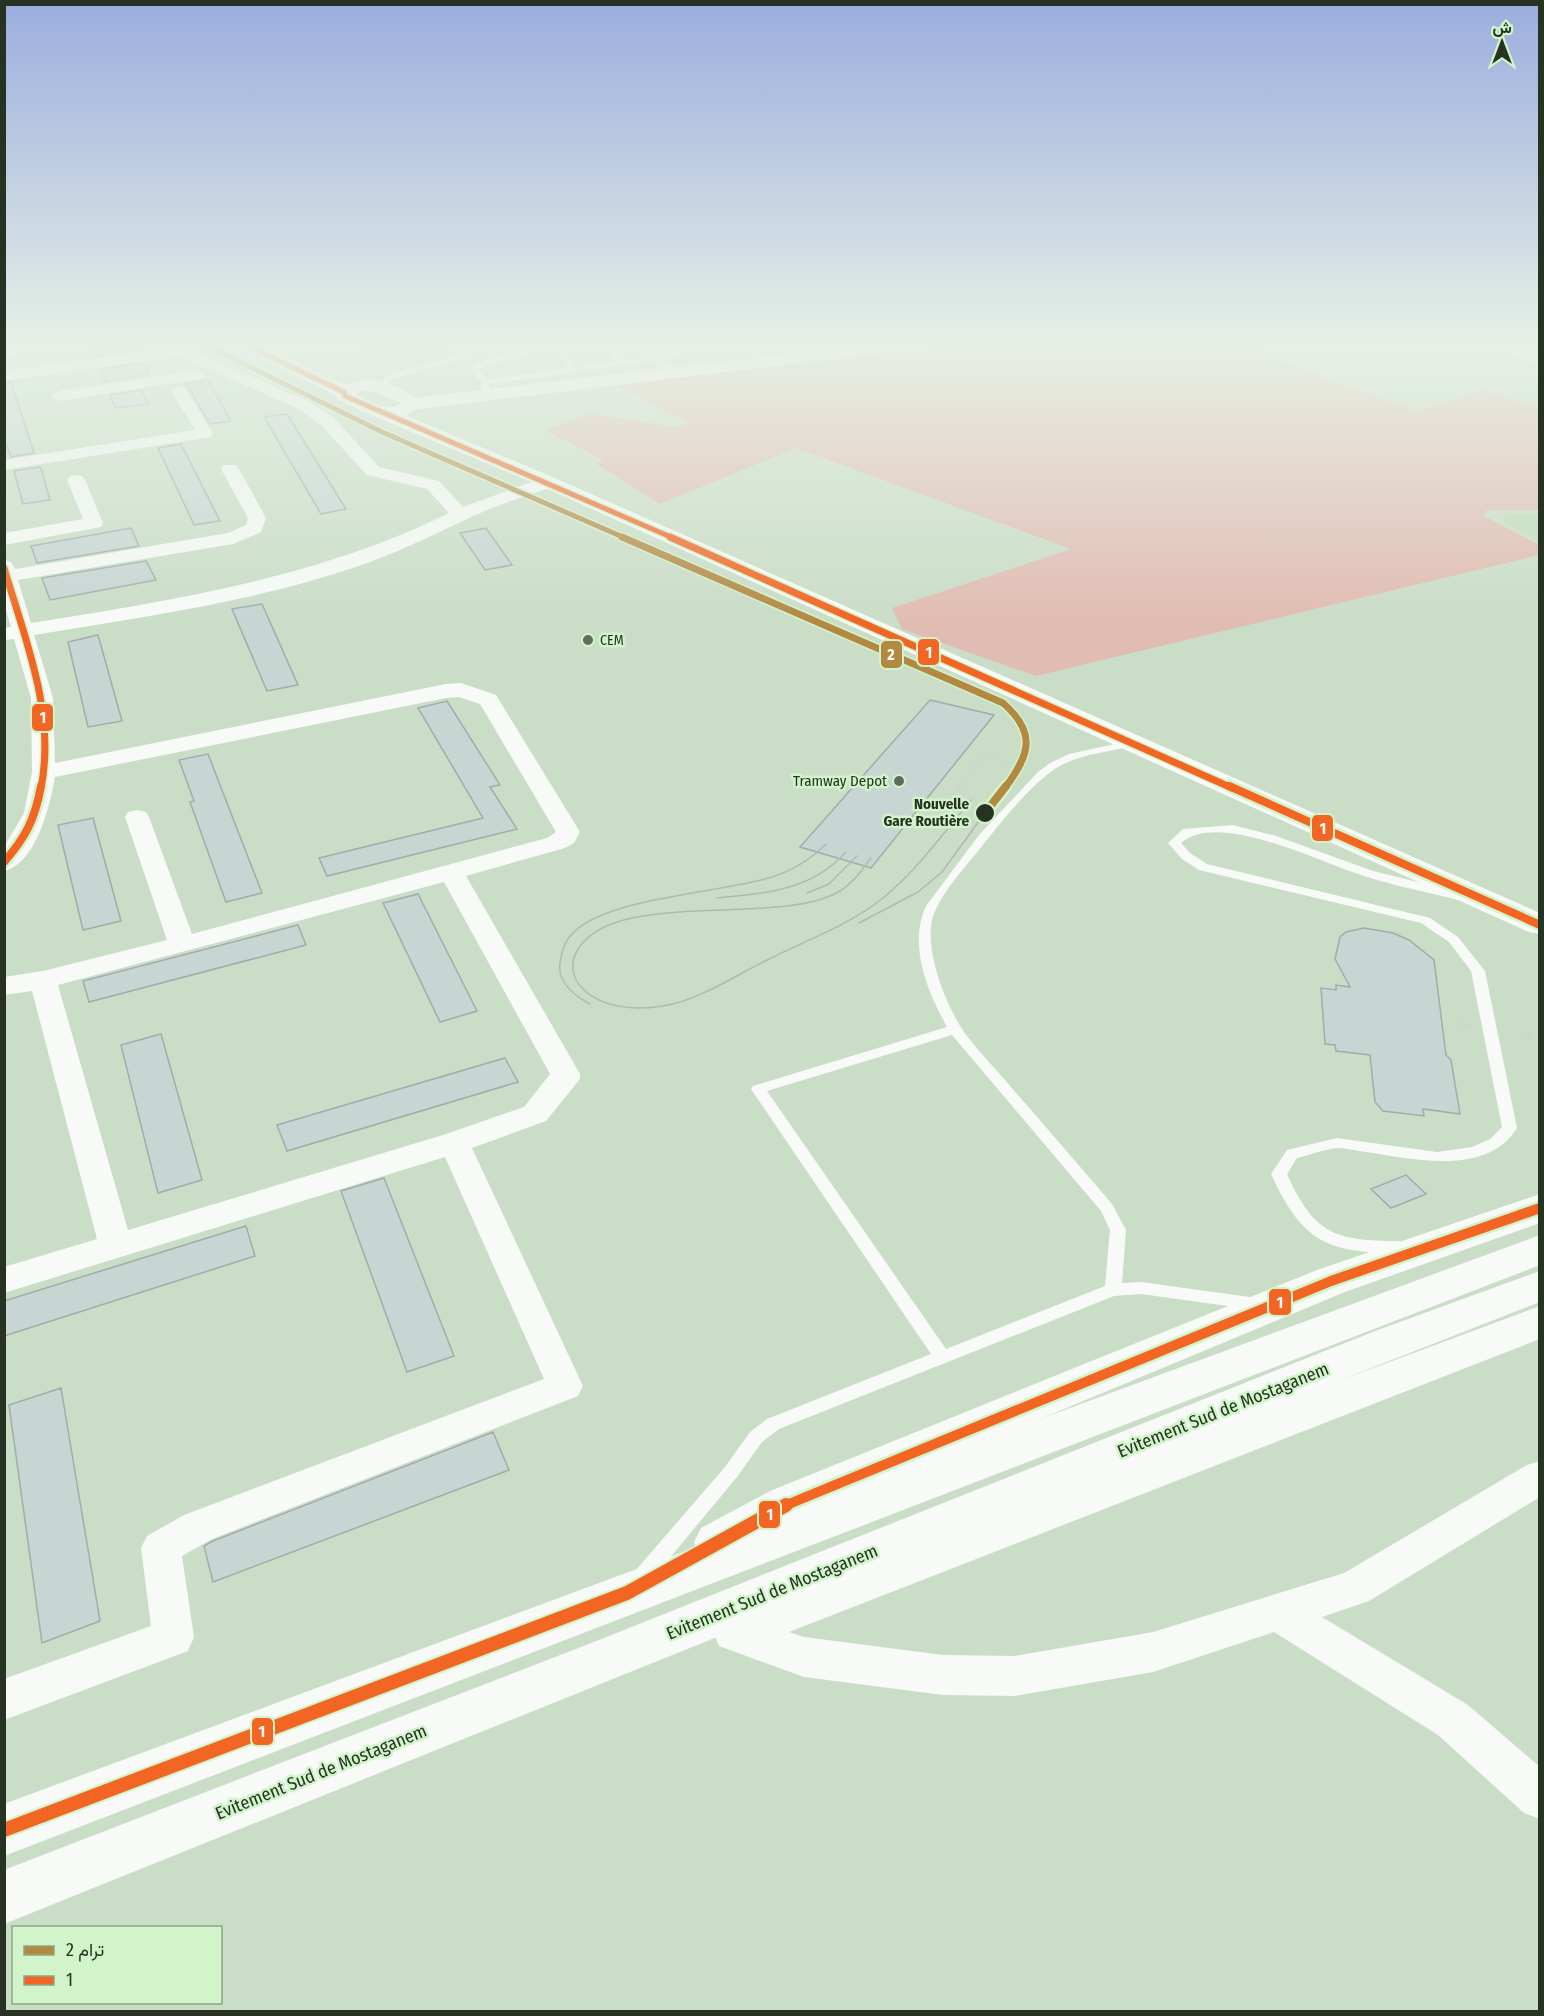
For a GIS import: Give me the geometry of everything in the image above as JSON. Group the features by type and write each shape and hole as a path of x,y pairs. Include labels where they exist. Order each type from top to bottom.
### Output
{"main road":[{"path":"454,435 505,465 548,482 1539,924"},
{"path":"627,1593 786,1504 1331,1281 1539,1208"},
{"path":"4,1830 1539,1249"},
{"name":"Evitement Sud de Mostaganem","path":"4,1897 611,1658 1389,1343 1539,1286"},
{"path":"611,1658 734,1632 1539,1323"}],"street":[{"path":"4,465 192,435"},
{"path":"339,435 373,471 433,485 460,515"},
{"path":"4,863 21,843 36,813 44,772 42,698 14,632 6,571 233,538 254,528 257,518 231,469"},
{"path":"4,539 93,523 76,480"},
{"path":"14,632 161,608 258,587 348,563 416,537 460,515 548,482"},
{"path":"4,986 43,980 182,945 451,872 556,843 565,838 568,832 488,700 461,690 446,691 44,772"},
{"path":"137,817 182,945"},
{"path":"4,1280 454,1143 535,1113 565,1079 565,1074 451,872"},
{"path":"43,980 116,1246"},
{"path":"4,1700 173,1637 161,1548 198,1527 565,1386 454,1143"},
{"path":"734,1632 804,1657 943,1675 1015,1676 1153,1652 1355,1587 1539,1477"},
{"path":"1278,1612 1454,1719 1539,1797"}],"lane":[{"path":"1113,1290 1118,1230 1107,1208 956,1029 941,1005 930,968 925,939 926,918 938,895 972,851 1043,772 1089,751 1133,743"},
{"path":"1434,1246 1364,1248 1330,1239 1310,1227 1290,1199 1280,1174 1292,1154 1337,1143 1437,1157 1474,1152 1496,1143 1510,1128 1478,971 1465,951 1450,935 1432,923 1402,913 1362,907 1203,867 1186,856 1173,843 1187,832 1233,829 1272,840 1369,874 1496,904"},
{"path":"943,1358 758,1089 956,1029"},
{"path":"627,1593 730,1473 756,1437 773,1424 1113,1290 1142,1288 1271,1306"}],"path":[{"path":"985,813 971,800 952,796 984,755 1043,772"},
{"path":"1456,1024 1476,1027"},
{"path":"1518,1032 1533,1034"}],"shaded area":[{"path":"555,435 1539,435 1539,510 1487,510 1484,516 1539,545 1539,555 1036,676 902,629 892,608 1071,549 796,448 660,504 596,464 603,460"},
{"path":"1503,513 1539,514 1539,540 1503,522"}],"building":[{"path":"4,435 28,435 34,453 11,457"},
{"path":"275,435 300,435 346,509 321,514"},
{"path":"181,444 220,521 194,525 158,448"},
{"path":"39,467 50,500 23,504 14,471"},
{"path":"131,528 139,546 37,563 31,546"},
{"path":"486,528 512,565 485,570 460,533"},
{"path":"146,561 156,580 50,600 42,578"},
{"path":"262,604 298,685 267,691 232,609"},
{"path":"98,635 122,721 88,727 68,642"},
{"name":"Tramway Depot","path":"930,700 994,715 871,868 800,847"},
{"path":"447,701 500,785 490,787 517,829 327,876 319,858 483,818 418,708"},
{"path":"208,754 262,893 226,902 190,802 194,801 179,760"},
{"path":"93,818 121,921 83,930 58,825"},
{"path":"418,894 477,1011 440,1022 383,903"},
{"path":"298,925 306,945 89,1002 83,981"},
{"path":"1364,928 1393,933 1409,940 1434,960 1446,1055 1451,1060 1460,1114 1423,1109 1424,1116 1383,1111 1375,1102 1370,1055 1336,1051 1335,1045 1325,1044 1321,988 1336,990 1336,985 1350,987 1335,959 1340,937 1346,932"},
{"path":"161,1034 202,1180 158,1193 121,1045"},
{"path":"505,1058 518,1082 287,1151 277,1125"},
{"path":"1406,1175 1426,1194 1391,1208 1371,1189"},
{"path":"384,1178 454,1356 407,1372 341,1191"},
{"path":"246,1226 255,1256 4,1336 4,1301"},
{"path":"61,1388 100,1621 42,1643 9,1405"},
{"path":"493,1432 509,1470 213,1582 204,1546 213,1541"}],"tram line":[{"name":"2","path":"389,435 1003,703 1018,716 1026,730 1027,744 1024,758 1016,772 985,813"},
{"path":"871,858 845,888 813,902 778,907 660,914 624,920 596,932 577,951 573,965 576,980 590,995 599,1000 631,1008 663,1006 690,999 841,925 870,908 907,876 971,800"},
{"path":"859,923 918,892 942,872 985,813"},
{"path":"590,1004 568,988 561,976 564,945 575,931 614,910 772,877 801,864 826,844"},
{"path":"717,898 787,888 818,875 846,852"},
{"path":"807,893 829,884 857,856"}],"transit line":[{"name":"1","path":"437,435 548,482 1540,925"},
{"name":"1","path":"4,568 42,698 44,772 36,813 21,843 4,862"},
{"name":"1","path":"4,1830 627,1593 786,1505 1331,1281 1540,1208"}],"place":[{"name":"CEM","path":"588,640"},
{"name":"Tramway Depot","path":"899,781"},
{"name":"Nouvelle Gare Routière","path":"985,813"}]}
